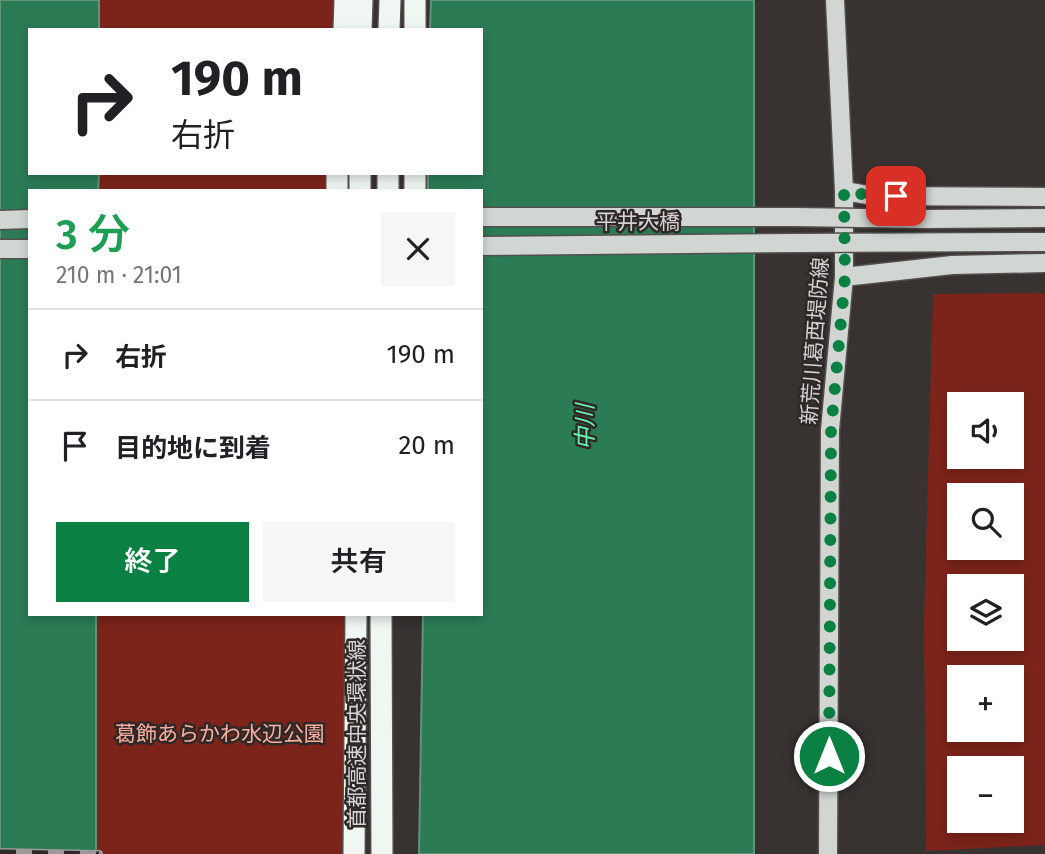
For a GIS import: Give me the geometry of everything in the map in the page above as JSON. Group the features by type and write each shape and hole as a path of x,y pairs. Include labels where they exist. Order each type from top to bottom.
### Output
{"highway":[{"path":"344,28 345,0"},
{"path":"361,28 362,0"},
{"path":"389,28 390,0"},
{"path":"415,0 415,28"},
{"name":"首都高速中央環状線","path":"354,854 356,616"},
{"name":"首都高速中央環状線","path":"382,616 382,854"}],"main road":[{"name":"新荒川葛西堤防線","path":"828,854 831,430 845,277 844,191 835,0"},
{"path":"844,191 873,196 1045,197"},
{"name":"平井大橋","path":"483,218 1045,218"},
{"path":"0,220 28,219"},
{"name":"平井大橋","path":"483,246 1045,242"},
{"path":"0,249 28,249"},
{"path":"845,277 952,265 1045,263"}],"green space":[{"path":"99,0 352,0 351,28 99,28"},
{"path":"99,175 350,175 350,189 98,189"},
{"path":"1045,293 1045,845 926,851 924,623 933,294"},
{"name":"葛飾あらかわ水辺公園","path":"96,616 345,616 343,854 96,854"}],"water":[{"path":"0,0 99,0 99,28 28,28 28,175 99,175 98,189 28,189 28,616 96,616 96,854 0,854"},
{"name":"中川","path":"431,0 754,0 754,854 419,854 423,616 483,616 483,189 428,189 428,175 483,175 483,28 430,28"}],"railway":[{"path":"0,852 99,854"}],"route":[{"path":"829,756 831,430 845,277 844,191 873,196 896,196"}]}
